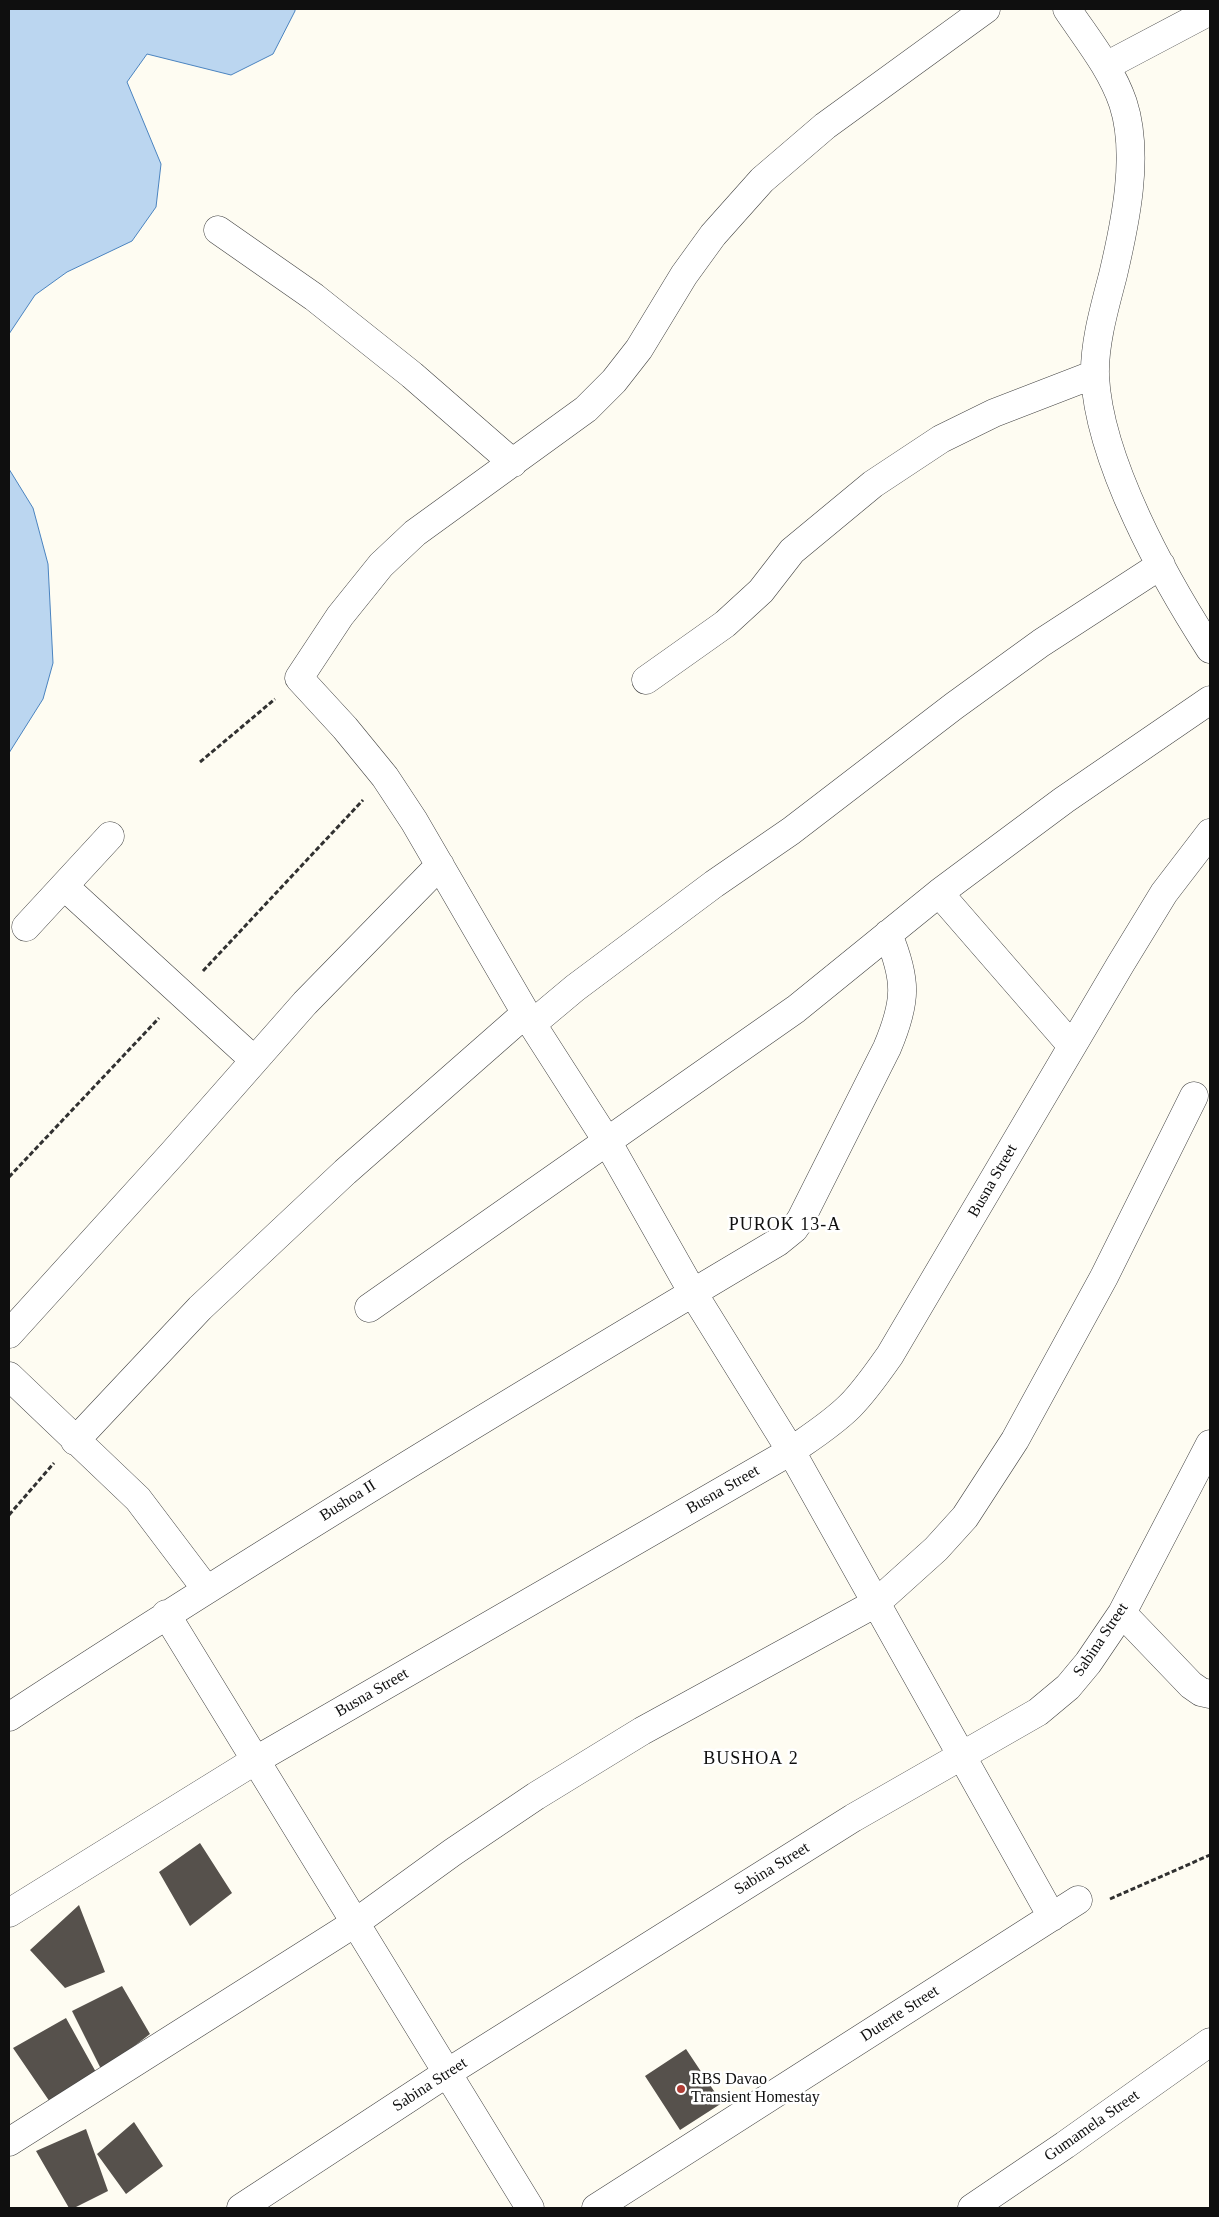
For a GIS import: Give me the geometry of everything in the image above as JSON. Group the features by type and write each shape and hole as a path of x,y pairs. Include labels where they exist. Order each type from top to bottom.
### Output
{"street":[{"path":"986,9 825,126 762,180 713,235 684,275 639,349 614,381 586,409 415,533 381,565 340,616 300,678 345,728 384,777 414,821 529,1019 607,1141 693,1293 791,1451 1052,1917"},
{"path":"1067,9 1106,66 1123,104 1130,140 1129,183 1119,248 1101,325 1095,374 1099,408 1112,454 1133,508 1161,565 1210,649"},
{"path":"1106,66 1210,11"},
{"path":"218,230 314,297 412,375 513,463"},
{"path":"646,680 725,624 761,590 792,551 873,484 941,439 994,412 1095,374"},
{"path":"75,1441 207,1301 345,1172 529,1019 575,988 714,884 807,819 954,706 1041,643 1161,565"},
{"path":"369,1308 796,1009 939,893 1064,800 1210,700"},
{"name":"Busna Street","path":"9,1913 256,1760 791,1451 825,1428 850,1406 870,1384 890,1354 1164,893 1210,833"},
{"path":"26,927 110,836"},
{"path":"9,1334 305,1003 440,866"},
{"path":"64,886 254,1060"},
{"path":"939,893 1072,1046"},
{"name":"Bushoa II","path":"9,1717 206,1589 490,1413 778,1242 794,1228 801,1218 898,1023 904,995 899,962 888,934"},
{"path":"9,2142 355,1923 453,1852 536,1796 642,1731 876,1603 936,1549 966,1517 1015,1440 1104,1278 1194,1096"},
{"path":"9,1376 138,1499 206,1589"},
{"name":"Sabina Street","path":"241,2208 447,2074 853,1818 1038,1712 1068,1687 1088,1663 1122,1613 1210,1444"},
{"path":"1122,1613 1191,1685 1201,1692 1210,1694"},
{"path":"166,1614 530,2208"},
{"name":"Duterte Street","path":"596,2208 1078,1900"},
{"name":"Gumamela Street","path":"972,2208 1065,2145 1210,2042"}],"path":[{"path":"200,762 300,678"},
{"path":"9,1515 75,1441"},
{"path":"1078,1900 1084,1910 1210,1855"}],"water":[{"path":"9,9 295,9 295,11 273,54 231,75 147,54 127,82 161,164 156,207 132,241 67,272 35,295 9,334"},
{"path":"9,469 33,508 48,564 53,663 43,699 9,753"}],"building":[{"path":"200,1843 232,1893 190,1926 159,1872"},
{"path":"79,1905 105,1972 65,1988 30,1950"},
{"path":"122,1986 150,2034 102,2071 72,2011"},
{"path":"66,2018 97,2074 52,2105 13,2048"},
{"path":"686,2049 722,2103 680,2130 645,2076"},
{"path":"134,2122 163,2166 126,2194 97,2154"},
{"path":"86,2129 108,2191 74,2208 69,2208 36,2151"}],"place":[{"name":"RBS Davao Transient Homestay","path":"681,2089"}],"district":[{"name":"PUROK 13-A","path":"785,1225"},
{"name":"BUSHOA 2","path":"751,1759"}]}
